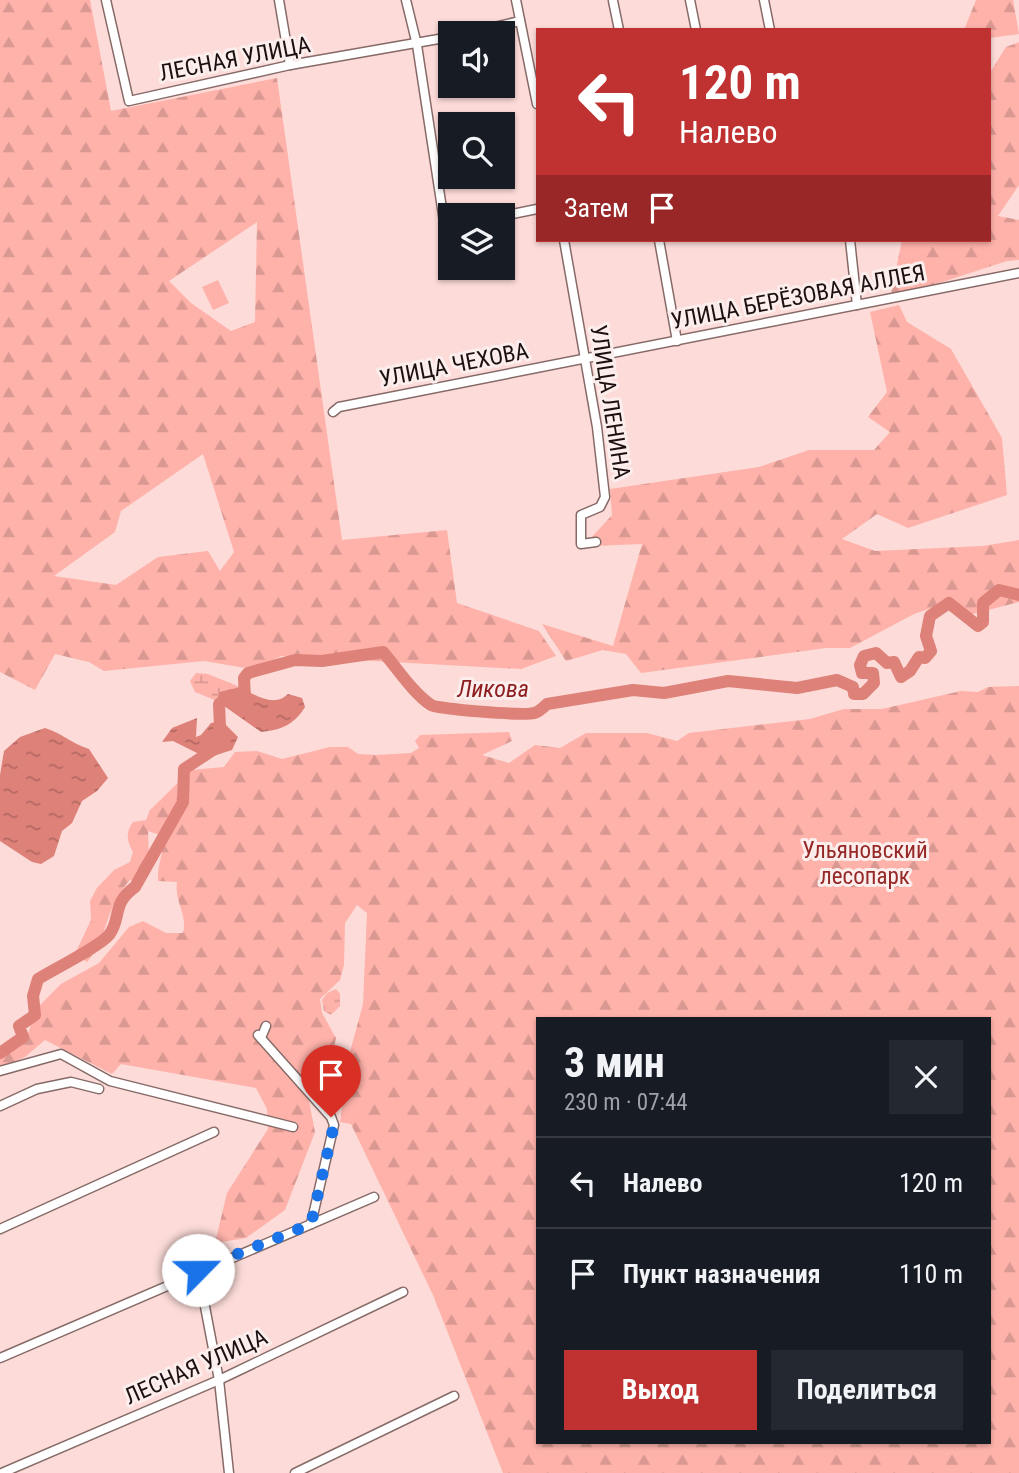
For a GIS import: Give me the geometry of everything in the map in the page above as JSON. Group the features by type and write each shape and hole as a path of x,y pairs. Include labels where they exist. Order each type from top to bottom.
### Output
{"street":[{"name":"ЛЕСНАЯ УЛИЦА","path":"106,0 129,101 290,65 438,40"},
{"path":"279,0 290,65"},
{"path":"407,0 417,45 441,203"},
{"path":"516,0 536,99"},
{"path":"690,0 696,28"},
{"path":"764,0 770,28"},
{"path":"613,1 619,28"},
{"path":"515,22 520,21"},
{"path":"515,213 536,209"},
{"name":"УЛИЦА ЛЕНИНА","path":"564,242 605,497 600,507 581,515 581,544 596,542"},
{"path":"659,242 677,341"},
{"path":"850,242 857,305"},
{"name":"УЛИЦА БЕРЁЗОВАЯ АЛЛЕЯ","path":"584,357 1019,273"},
{"name":"УЛИЦА ЧЕХОВА","path":"333,412 340,407 485,380 584,357"},
{"path":"266,1026 259,1036 331,1117 334,1125 311,1224"},
{"path":"0,1070 61,1054 110,1081 293,1127"},
{"path":"0,1106 37,1089 71,1082 99,1088"},
{"path":"0,1229 214,1132"},
{"path":"0,1358 198,1270 374,1197"},
{"path":"198,1270 219,1380 229,1473"},
{"name":"ЛЕСНАЯ УЛИЦА","path":"1,1473 219,1380 403,1292"},
{"path":"295,1473 454,1396"}],"green space":[{"path":"0,0 90,0 111,111 277,78 342,540 447,530 457,603 539,631 556,656 521,669 282,656 251,669 204,661 104,671 89,662 55,654 35,690 0,672","holes":["257,222 255,322 231,331 191,303 169,281","203,454 234,552 220,571 208,551 158,557 116,585 54,576 115,532 121,511"]},
{"path":"976,0 1013,0 1019,34 991,38 991,28 965,28"},
{"path":"1019,42 1019,185 998,216 1019,220 1019,260 1007,261 890,299 902,242 991,242 991,71 1006,47"},
{"path":"218,280 229,303 213,310 202,287"},
{"path":"899,305 907,322 951,349 1002,438 1007,495 908,528 877,514 842,539 875,551 983,546 1019,540 1019,602 965,616 937,606 914,614 850,648 826,648 641,673 626,654 603,650 566,661 542,624 613,646 642,544 590,546 590,539 612,515 610,489 759,467 809,450 874,450 890,432 868,417 887,392 870,312"},
{"path":"196,673 208,674 240,687 219,692 217,701 195,692 190,681"},
{"name":"Ульяновский лесопарк","path":"1019,686 1019,1473 503,1473 433,1295 351,1124 340,1122 350,1052 363,1004 367,913 357,905 345,923 344,965 340,980 320,999 322,1013 336,1038 329,1063 309,1101 315,1132 285,1210 246,1238 215,1243 227,1193 268,1129 267,1109 256,1088 121,1064 112,1074 45,1040 25,1057 0,1068 0,1055 18,1047 26,1039 37,1008 61,984 99,963 129,927 143,921 166,933 183,933 184,920 177,895 177,882 158,881 163,836 148,831 149,858 143,883 130,880 121,891 100,942 87,962 75,954 91,920 90,901 97,888 114,870 130,862 133,852 128,833 133,822 146,820 150,810 191,770 224,767 235,752 257,751 282,759 330,747 348,747 358,754 411,753 419,748 415,741 420,735 509,732 512,741 482,755 509,763 535,745 560,748 586,733 647,733 677,741 689,733 810,719 844,709 882,709 961,691 978,692 988,687"},
{"path":"336,989 340,994 340,1006 331,1015 324,1011 322,1000 327,993"}],"water":[{"path":"240,687 271,700 283,698 288,694 302,698 305,707 286,726 261,732 217,701 219,692"},
{"path":"197,718 196,737 211,723 222,721 238,737 232,750 207,758 173,741 162,742 172,728"},
{"path":"45,728 89,749 108,778 97,791 82,801 72,823 62,831 54,856 41,864 32,862 0,841 0,775 4,751 20,737"}],"waterway":[{"name":"Ликова","path":"0,1053 23,1037 19,1026 35,1015 33,996 38,979 86,952 104,940 113,929 123,899 135,887 183,802 184,769 213,750 220,726 219,704 232,695 245,697 244,678 248,673 295,660 322,661 383,652 431,705 515,714 534,713 547,704 633,690 664,693 728,681 797,688 837,680 853,687 854,694 863,694 874,683 873,673 862,673 860,665 864,656 876,653 887,663 894,662 901,677 910,671 919,657 925,658 931,651 926,636 930,616 949,603 978,626 983,622 983,603 999,590 1019,595"}],"route":[{"path":"198,1270 311,1224 334,1125 331,1117"}]}
